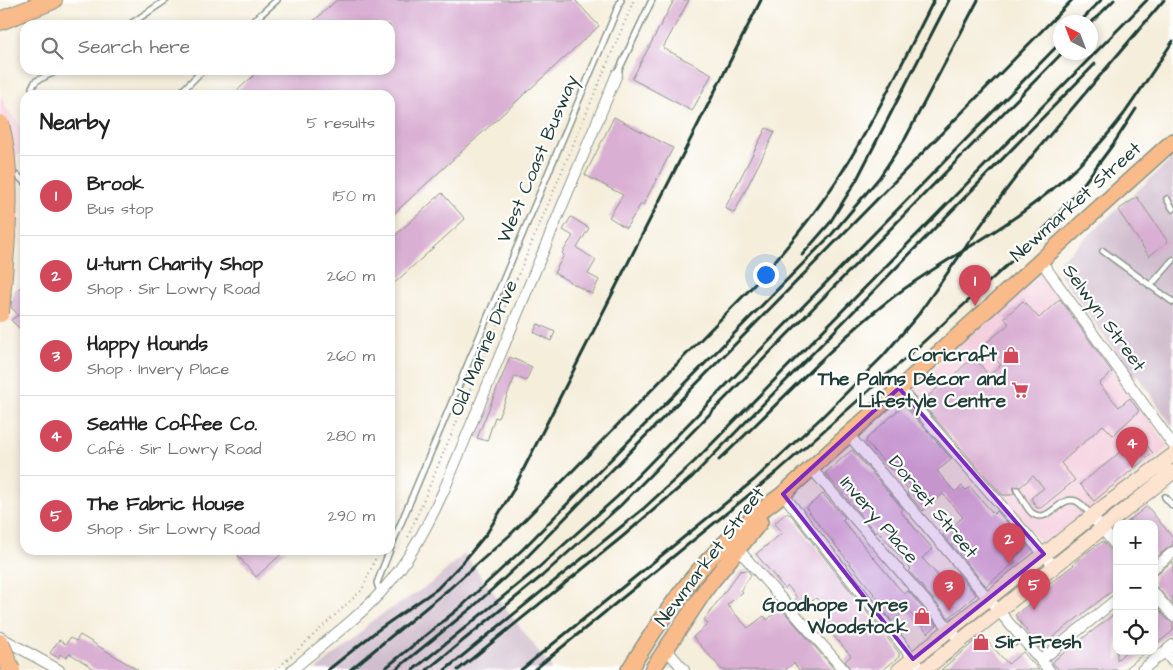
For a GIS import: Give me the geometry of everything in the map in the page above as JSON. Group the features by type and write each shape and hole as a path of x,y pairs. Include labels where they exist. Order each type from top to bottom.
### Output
{"highway":[{"path":"0,21 53,0"},
{"path":"0,124 5,153 6,185 6,224 0,313"},
{"path":"0,643 11,670"},
{"path":"0,656 22,670"}],"main road":[{"name":"Newmarket Street","path":"629,670 664,616 690,581 723,545 783,494 1173,141"},
{"path":"919,666 950,630 1092,516 1173,455"},
{"path":"899,670 919,666 960,641 1173,472"},
{"name":"Newmarket Street","path":"652,670 708,586 783,494"}],"street":[{"name":"Old Marine Drive","path":"292,670 380,592 418,543 444,490 617,74"},
{"name":"Selwyn Street","path":"1041,261 1173,445"},
{"path":"900,388 1054,566"},
{"name":"Dorset Street","path":"848,434 998,611 1017,640 1041,660 1049,670"},
{"name":"Invery Place","path":"811,468 960,641"},
{"path":"783,494 919,666"},
{"path":"1092,516 1113,542"},
{"path":"738,549 844,670"},
{"path":"1158,565 1173,552"},
{"path":"1158,599 1173,616"},
{"path":"1041,660 1113,602"},
{"path":"0,637 59,670"},
{"path":"666,649 684,670"},
{"path":"1142,670 1169,649 1173,662"}],"lane":[{"path":"136,20 166,0"},
{"path":"255,20 277,0"},
{"name":"West Coast Busway","path":"395,537 621,0"},
{"name":"Old Marine Drive","path":"617,74 652,0"},
{"path":"32,90 36,81 49,75"},
{"path":"183,90 198,75"},
{"path":"0,170 20,178"},
{"path":"1167,199 1173,210"},
{"path":"1103,251 1173,302"},
{"path":"1150,286 1173,260"},
{"path":"1017,490 1034,514 1040,516 1047,515 1063,502 1072,500 1078,502 1092,516"},
{"path":"1165,497 1173,506"},
{"name":"West Coast Busway","path":"380,592 377,583 388,555"}],"path":[{"path":"407,540 634,0"},
{"path":"276,670 362,590 377,555"}],"highlighted area":[{"path":"899,388 1044,554 913,659 783,494"}],"shaded area":[{"path":"0,96 20,126 20,154 14,158 0,158"},
{"path":"1173,158 1173,427 1137,375 1133,377 1058,271 1060,261"},
{"name":"The Palms Décor and Lifestyle Centre","path":"1039,272 1043,272 1167,445 1162,454 1043,545 908,393"},
{"path":"464,554 553,670 316,670 360,634 369,623 433,582"}],"building":[{"path":"337,0 575,0 599,26 395,212 395,90 238,90 254,75 395,75 395,20 315,20"},
{"path":"674,0 689,0 663,48 712,74 692,111 632,79"},
{"path":"614,117 673,148 643,205 641,204 626,228 609,217 623,195 585,175"},
{"path":"766,128 775,132 734,213 725,208"},
{"path":"442,193 465,219 395,282 395,235"},
{"path":"1137,197 1168,242 1149,256 1118,210"},
{"path":"571,217 589,228 577,248 596,260 588,274 599,280 592,294 554,273 564,255 562,253 573,236 563,230"},
{"path":"20,288 20,329 11,320 18,315 11,307 12,295"},
{"name":"The Palms Décor and Lifestyle Centre","path":"1060,299 1112,372 1099,384 1119,407 1130,398 1139,411 1113,435 1103,425 1061,463 1075,480 1041,508 1037,508 1031,498 1044,488 1033,476 1020,487 1014,487 1014,493 1011,495 1002,495 924,406 925,399 945,381 947,382 974,356 989,376 1001,365 987,350 990,347 986,343 1009,324 1004,318 1023,301 1039,318"},
{"path":"538,324 555,332 551,341 534,332"},
{"path":"510,357 532,367 526,381 515,376 498,418 495,417 487,441 477,438"},
{"path":"904,405 952,459 937,471 955,492 962,486 966,490 970,487 994,514 997,511 1028,546 1013,559 1016,562 986,586 943,535 963,517 943,494 923,511 907,493 910,491 866,442 867,438"},
{"path":"1138,435 1153,453 1094,501 1080,484 1111,460"},
{"path":"852,450 903,509 900,511 933,549 922,558 945,584 957,573 976,595 949,618 909,571 911,569 877,530 875,532 825,473"},
{"path":"823,494 845,518 842,520 904,594 908,591 937,625 928,633 907,610 892,621 883,610 885,608 806,508"},
{"path":"1147,506 1173,538 1173,545 1158,556 1158,520 1130,520"},
{"path":"786,513 791,515 899,653 899,657 883,670 851,670 845,661 851,656 821,621 829,614 816,598 801,610 793,602 797,598 788,586 785,589 756,554 782,533 774,524"},
{"path":"1103,541 1113,552 1113,590 1039,648 1015,615 1046,591 1043,588 1074,565 1084,554"},
{"path":"239,555 280,555 256,577"},
{"path":"1173,561 1173,605 1158,588 1158,573"},
{"path":"747,570 751,575 741,590 743,592 727,605 748,628 764,616 767,620 781,608 835,670 799,670 794,663 785,670 722,670 693,637 708,624 704,620 740,571"},
{"path":"1158,609 1173,623 1173,631 1158,643"},
{"path":"1113,615 1113,655 1117,655 1117,660 1123,655 1142,655 1124,670 1059,670 1052,662"},
{"path":"80,635 138,670 96,670 69,653 66,658 60,654 58,658 50,653 59,640 66,644 70,638 76,641"},
{"path":"982,635 1008,664 1023,652 1039,670 941,670"}],"railway":[{"path":"328,670 378,630 437,589 487,533 512,492 761,0"},
{"path":"350,670 449,589 510,535 753,286 805,225 840,176 883,100 934,0"},
{"path":"802,255 829,224 856,181 949,0"},
{"path":"383,670 463,605 523,549 832,234 879,178 905,139 978,0"},
{"path":"395,670 474,606 523,561 1072,0"},
{"path":"1087,15 1101,0"},
{"path":"1098,16 1114,0"},
{"path":"445,670 643,509 695,461 1147,0"},
{"path":"521,670 754,480 821,418 883,356 918,315 1000,198 1032,156 1164,0"},
{"path":"719,460 823,358 888,301 921,277 1007,223 1038,201 1065,178 1102,141 1124,114 1173,41"},
{"path":"413,670 537,569 618,496 1053,50"},
{"path":"427,670 542,576 621,505 1055,60"},
{"path":"458,670 622,537 692,477 1095,64"},
{"path":"534,670 777,472 1017,256 1051,222 1079,190 1114,143 1136,109"}],"place":[{"name":"Brook","path":"975,306"},
{"name":"Coricraft","path":"1011,355"},
{"name":"The Palms Décor and Lifestyle Centre","path":"1020,390"},
{"name":"Seattle Coffee Co.","path":"1132,468"},
{"name":"U-turn Charity Shop","path":"1009,564"},
{"name":"The Fabric House","path":"1034,610"},
{"name":"Happy Hounds","path":"949,611"},
{"name":"Goodhope Tyres Woodstock","path":"922,616"},
{"name":"Sir Fresh","path":"981,642"}]}
